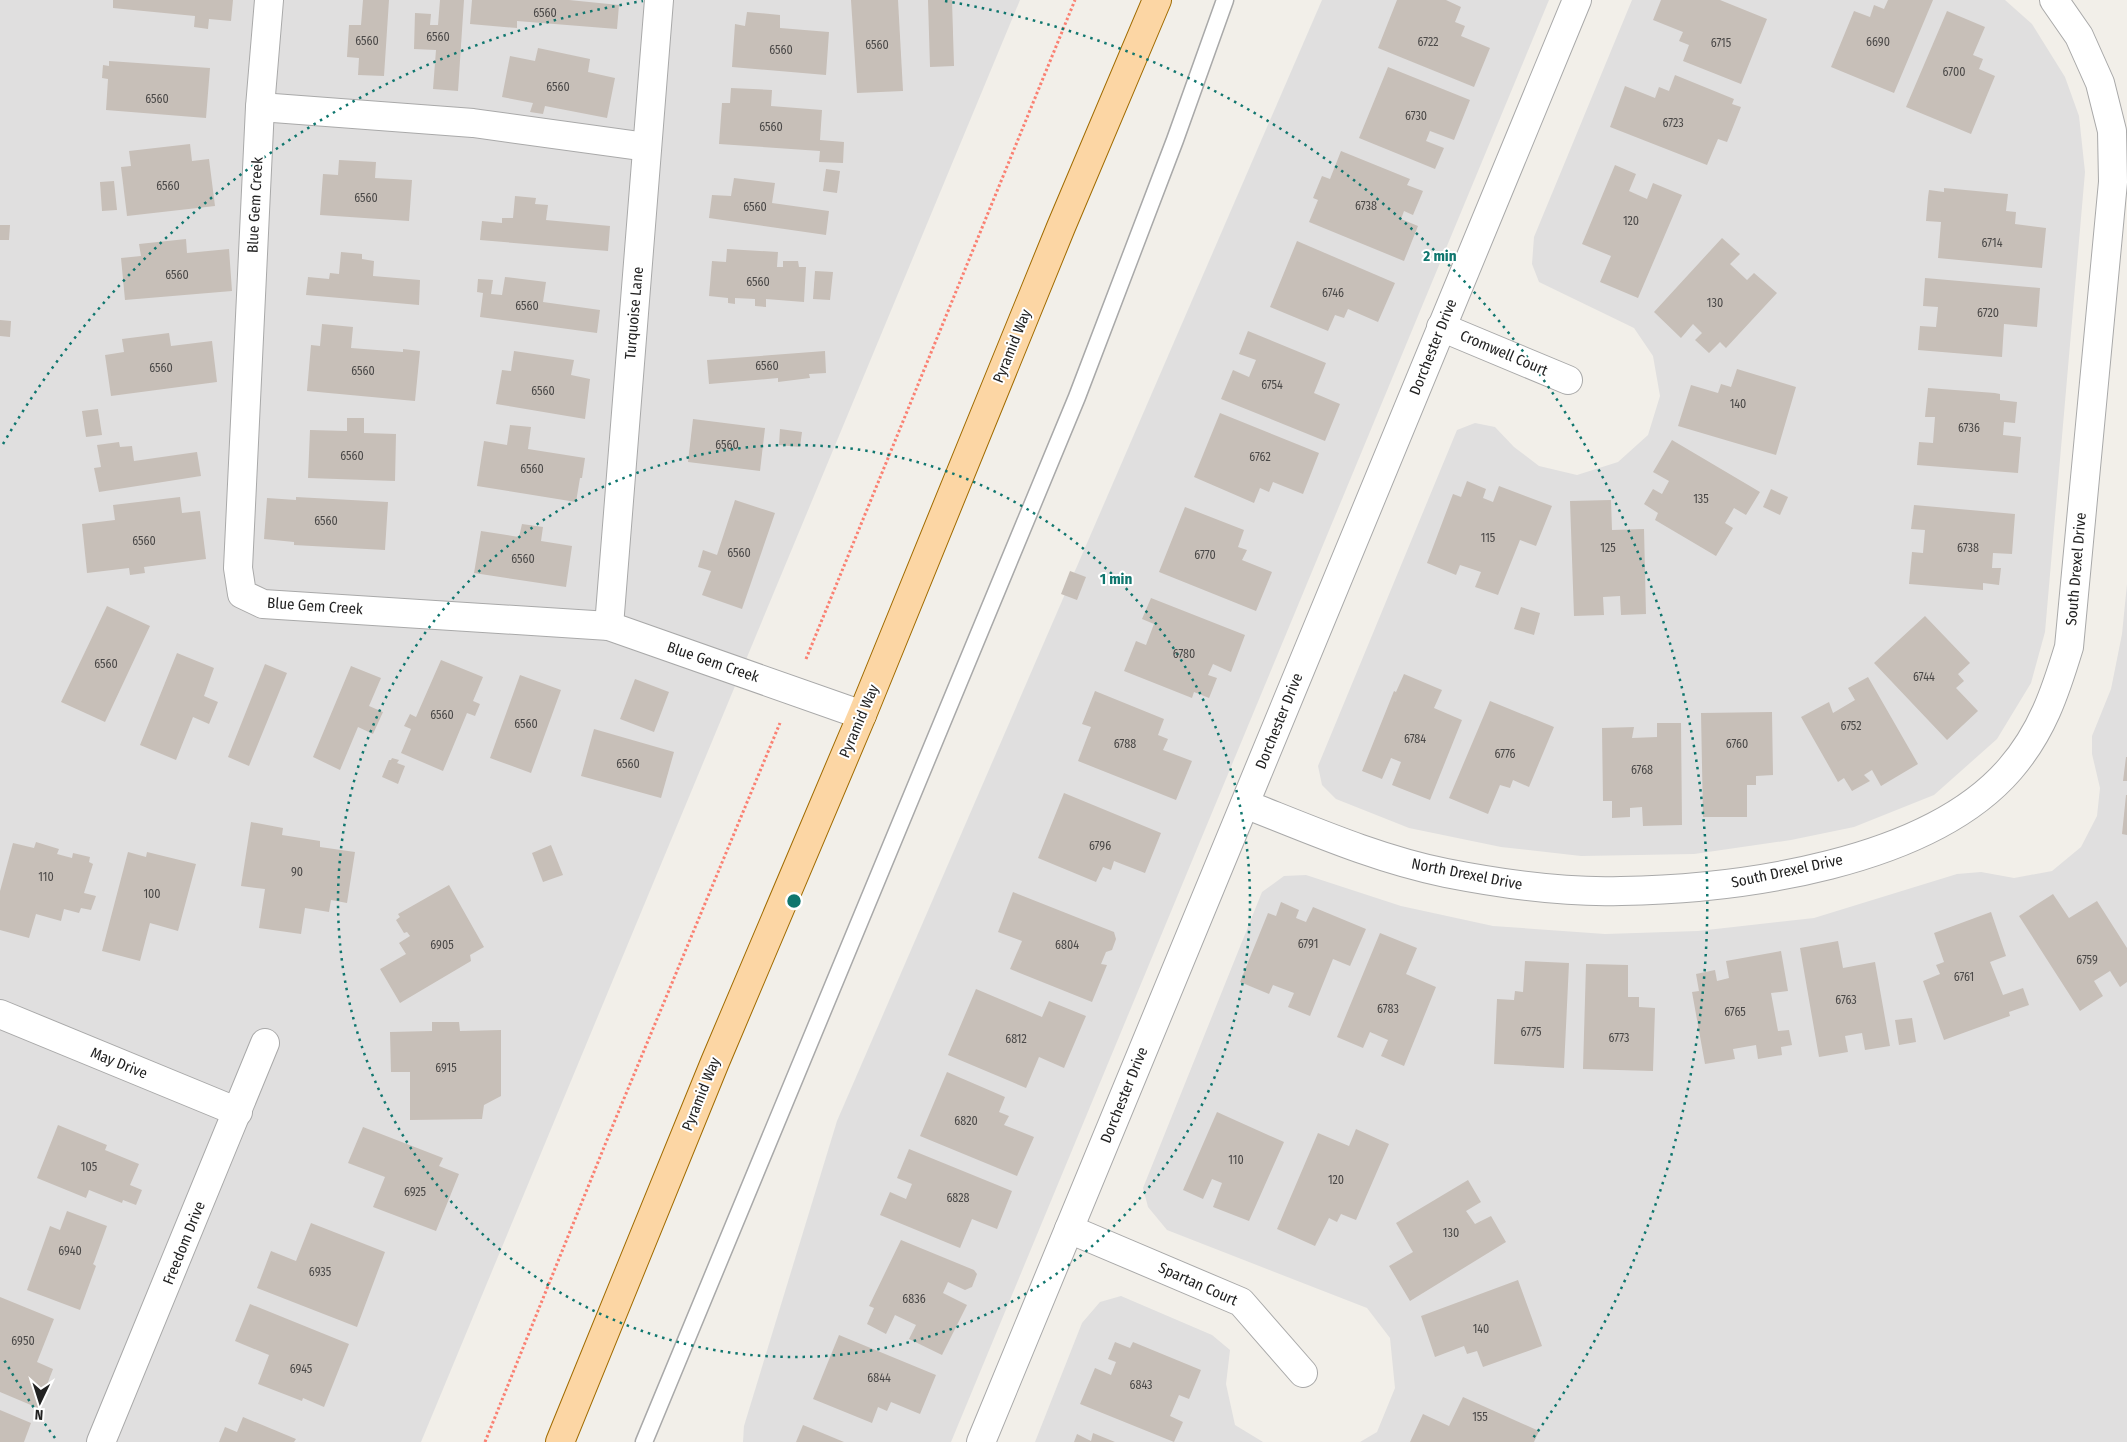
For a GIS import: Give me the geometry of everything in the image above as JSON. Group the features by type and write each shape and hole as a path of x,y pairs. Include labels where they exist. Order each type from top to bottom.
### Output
{"main road":[{"name":"Pyramid Way","path":"560,1442 715,1062 862,715 1061,227 1157,0"}],"street":[{"name":"Blue Gem Creek","path":"269,0 260,107 238,568 242,594 263,604 610,626 862,715"},
{"name":"Turquoise Lane","path":"610,626 659,0"},
{"name":"Dorchester Drive","path":"981,1442 1577,0"},
{"name":"South Drexel Drive","path":"1669,888 1708,887 1798,872 1878,850 1934,828 1965,810 2009,770 2037,731 2056,692 2069,647 2113,182 2112,131 2100,83 2080,36 2054,0"},
{"path":"260,107 473,123 647,147"},
{"name":"Cromwell Court","path":"1441,327 1568,380"},
{"name":"North Drexel Drive","path":"1244,804 1361,850 1446,873 1533,887 1619,891 1669,888"},
{"name":"May Drive","path":"0,1014 238,1112"},
{"name":"Freedom Drive","path":"101,1442 265,1043"},
{"name":"Spartan Court","path":"1069,1229 1241,1302 1303,1373"}],"lane":[{"path":"644,1442 1077,397 1175,140 1225,0"}],"shaded area":[{"path":"0,0 1020,0 421,1442 0,1442"},
{"path":"1322,0 1549,0 951,1442 743,1442 744,1426 837,1121"},
{"path":"1632,0 2005,0 2032,24 2065,77 2079,116 2085,172 2045,632 2031,683 1997,739 1934,795 1854,827 1791,840 1694,854 1581,856 1501,847 1409,828 1336,799 1322,785 1318,766 1457,430 1475,423 1495,427 1514,447 1539,466 1577,475 1618,462 1648,435 1660,396 1653,356 1634,328 1539,282 1532,264 1534,237"},
{"path":"2127,584 2127,1442 1360,1442 1377,1432 1395,1388 1390,1338 1367,1308 1167,1230 1148,1207 1143,1188 1262,892 1284,876 1306,875 1401,906 1493,926 1605,934 1698,931 1814,918 1957,874 1981,872 2014,878 2052,871 2081,847 2097,816 2100,788 2092,754 2092,736 2111,689 2122,634"},
{"path":"1121,1296 1212,1335 1230,1350 1226,1384 1235,1425 1263,1442 1035,1442 1082,1323 1100,1302"}],"building":[{"path":"113,0 233,0 231,21 209,19 208,29 194,27 195,16 113,8"},
{"path":"363,0 389,0 384,76 358,75 359,58 347,57 349,25 361,25"},
{"path":"440,0 464,0 458,91 433,89 436,50 414,49 415,13 431,14 430,25 438,25"},
{"path":"472,0 569,0 619,5 617,29 517,21 517,28 470,24"},
{"path":"851,0 898,0 903,91 857,93"},
{"path":"928,0 952,0 954,66 930,67"},
{"path":"1397,0 1446,0 1461,7 1455,22 1465,26 1461,36 1490,48 1474,87 1378,48"},
{"path":"1661,0 1720,0 1767,19 1741,84 1683,61 1689,45 1679,41 1683,32 1653,20"},
{"path":"1888,0 1933,0 1894,93 1831,67 1854,11 1870,17 1874,5 1884,9"},
{"path":"1947,11 1985,27 1973,55 1983,59 1979,69 1995,76 1971,134 1906,107"},
{"path":"747,12 780,15 780,28 829,32 826,75 732,67 735,24 745,26"},
{"path":"538,48 590,59 588,72 615,78 607,118 545,106 543,114 530,112 533,103 502,97 510,56 535,61"},
{"path":"109,61 210,68 206,118 106,110 108,79 102,78 103,65 109,66"},
{"path":"1388,67 1470,100 1454,140 1430,131 1426,141 1444,148 1435,169 1359,138"},
{"path":"1675,75 1734,99 1732,104 1741,107 1727,142 1718,139 1707,165 1610,127 1625,86 1655,98 1659,87 1669,91"},
{"path":"731,88 772,90 771,106 822,110 820,140 844,142 843,163 819,162 820,151 719,144 722,103 730,103"},
{"path":"190,144 192,161 209,159 215,206 127,216 121,167 131,166 129,151"},
{"path":"1341,151 1410,179 1407,185 1423,191 1413,215 1404,211 1401,219 1418,226 1404,261 1309,222 1318,200 1313,198 1322,176 1330,179"},
{"path":"339,160 376,162 375,178 412,180 409,221 320,215 323,174 338,175"},
{"path":"1615,165 1636,174 1629,191 1647,199 1653,183 1682,195 1638,298 1600,282 1611,256 1582,244"},
{"path":"826,169 840,171 837,193 823,191"},
{"path":"734,178 775,183 772,203 829,211 826,235 709,218 712,195 731,196"},
{"path":"114,181 117,210 102,211 100,182"},
{"path":"1944,188 2008,194 2006,211 2016,212 2015,224 2046,228 2042,268 1938,258 1941,222 1926,221 1928,197 1929,190 1944,192"},
{"path":"515,196 536,198 535,204 548,205 546,220 610,226 608,251 480,240 482,221 502,223 502,218 513,218"},
{"path":"0,225 10,225 9,240 0,240"},
{"path":"1722,238 1740,254 1730,264 1747,280 1754,273 1777,293 1726,348 1720,342 1709,353 1695,340 1702,333 1693,324 1681,338 1654,312"},
{"path":"186,239 187,253 229,249 232,291 125,300 121,258 141,256 139,244"},
{"path":"1297,241 1395,283 1378,322 1348,309 1344,318 1335,315 1328,331 1270,307"},
{"path":"727,249 778,252 777,267 783,267 783,261 798,261 799,267 806,267 804,302 766,299 766,307 755,306 755,299 735,298 735,304 728,303 728,298 709,296 712,261 726,262"},
{"path":"341,252 362,254 362,259 374,261 373,276 420,280 419,305 306,295 308,277 329,279 330,273 339,274"},
{"path":"815,271 833,272 830,300 813,299"},
{"path":"505,277 546,282 543,302 600,310 597,333 480,317 483,293 477,292 478,279 493,280 491,294 502,295"},
{"path":"1925,278 2040,288 2037,327 2004,324 2002,357 1918,350 1920,326 1936,327 1938,307 1923,306"},
{"path":"0,320 11,321 10,337 0,336"},
{"path":"322,324 353,327 351,348 403,352 403,349 420,351 415,401 307,391 311,345 320,346"},
{"path":"1248,331 1326,363 1314,393 1340,404 1325,441 1221,399 1233,370 1249,377 1256,360 1239,354"},
{"path":"169,333 171,346 212,341 217,382 111,396 105,355 124,352 122,339"},
{"path":"514,351 574,360 571,375 590,379 585,419 496,404 502,370 511,371"},
{"path":"825,351 826,373 809,374 810,378 778,382 778,378 709,384 707,360"},
{"path":"1737,369 1796,387 1776,455 1678,426 1691,385 1718,393 1721,384 1731,387"},
{"path":"1928,388 1995,393 2000,394 2000,400 2017,402 2015,423 2004,422 2003,435 2021,437 2018,473 1917,465 1919,442 1933,443 1935,417 1925,417"},
{"path":"98,409 102,435 86,437 82,411"},
{"path":"1220,413 1319,453 1303,494 1273,482 1269,492 1260,488 1254,503 1194,477"},
{"path":"347,418 364,418 364,433 396,434 395,481 308,478 310,430 347,431"},
{"path":"693,419 765,428 760,471 688,462"},
{"path":"510,425 531,427 528,449 585,458 576,502 477,486 484,441 507,445"},
{"path":"780,429 802,432 800,447 779,445"},
{"path":"1672,440 1760,492 1746,515 1734,508 1725,523 1733,528 1716,556 1655,520 1658,513 1644,504 1653,489 1662,494 1669,481 1653,472"},
{"path":"119,442 120,447 132,446 134,461 197,452 201,476 99,492 94,468 101,467 97,445"},
{"path":"1467,481 1486,489 1483,498 1493,502 1499,486 1552,506 1536,546 1520,540 1498,595 1475,587 1481,572 1460,565 1456,575 1427,563 1453,494 1461,497"},
{"path":"1771,489 1788,497 1780,515 1763,507"},
{"path":"180,497 182,513 200,511 206,559 144,567 145,573 130,575 129,568 87,573 82,524 115,520 113,505"},
{"path":"296,497 388,502 385,550 294,545 294,542 264,539 267,498 296,500"},
{"path":"735,500 775,513 742,609 702,595 711,571 698,567 703,550 717,555"},
{"path":"1611,500 1612,530 1644,529 1646,614 1621,615 1620,596 1603,597 1604,615 1574,616 1570,501"},
{"path":"1914,505 2015,514 2012,554 1993,553 1992,568 2001,568 1999,585 1983,583 1983,590 1909,584 1912,552 1923,553 1925,530 1911,529"},
{"path":"1185,507 1244,530 1238,547 1247,550 1242,560 1272,572 1256,611 1159,572"},
{"path":"522,524 543,527 541,541 572,546 566,587 474,573 481,531 519,537"},
{"path":"1070,571 1086,577 1077,600 1061,594"},
{"path":"1151,598 1245,635 1231,672 1213,664 1208,675 1217,678 1209,698 1194,692 1192,698 1124,671 1136,641 1146,645 1154,624 1142,619"},
{"path":"107,606 150,626 105,722 61,702"},
{"path":"1521,607 1540,613 1534,635 1514,629"},
{"path":"1925,616 1970,663 1958,674 1964,681 1956,688 1978,711 1947,740 1874,663"},
{"path":"177,653 214,668 204,696 218,702 209,724 193,717 176,760 140,745"},
{"path":"441,660 483,677 473,701 480,704 475,716 467,713 443,771 401,753 411,729 404,726 410,714 416,717"},
{"path":"265,664 287,673 249,766 228,757"},
{"path":"351,666 381,678 369,706 383,712 373,734 358,727 340,770 313,757"},
{"path":"1404,674 1442,690 1434,708 1462,720 1430,800 1392,785 1401,762 1391,758 1382,779 1362,771 1394,691 1396,692"},
{"path":"520,675 561,690 531,773 490,758"},
{"path":"1868,677 1918,764 1881,786 1872,770 1864,775 1870,781 1852,791 1844,778 1838,782 1801,717 1829,702 1833,713 1855,700 1848,688"},
{"path":"635,679 669,692 654,732 620,719"},
{"path":"1095,691 1164,719 1158,735 1168,739 1163,750 1192,761 1176,800 1078,761 1091,727 1082,724"},
{"path":"1490,701 1554,727 1529,787 1513,780 1510,788 1500,785 1488,814 1449,798"},
{"path":"1772,712 1773,775 1756,776 1756,785 1747,785 1747,817 1703,817 1701,713"},
{"path":"1657,723 1681,723 1682,825 1643,826 1642,807 1630,808 1630,817 1612,818 1612,801 1603,801 1602,728 1634,727 1632,738 1657,737"},
{"path":"594,729 674,752 661,798 581,776"},
{"path":"2126,757 2127,781 2123,781"},
{"path":"392,758 399,760 397,763 405,766 398,784 382,777 389,760"},
{"path":"1064,793 1161,833 1145,873 1114,861 1111,870 1103,867 1096,882 1038,858"},
{"path":"2127,795 2127,835 2122,834"},
{"path":"251,822 283,828 282,835 320,841 320,847 355,852 347,903 331,900 329,912 305,908 301,934 259,928 265,889 241,886"},
{"path":"36,842 59,849 57,854 72,858 73,853 90,857 89,862 93,864 84,893 96,896 91,910 81,908 79,913 64,909 61,921 36,914 29,938 0,930 0,891 13,843 34,848"},
{"path":"551,845 563,875 543,882 532,853"},
{"path":"128,852 146,857 147,852 196,864 178,931 150,923 140,961 102,951"},
{"path":"449,885 484,947 470,955 471,961 400,1003 380,969 406,954 399,943 410,936 407,932 404,933 396,920 400,917 398,914"},
{"path":"1013,892 1114,932 1116,939 1112,950 1106,952 1101,964 1107,965 1092,1002 1010,969 1022,941 998,932"},
{"path":"2053,894 2069,918 2097,901 2127,948 2127,982 2120,987 2110,971 2094,981 2103,996 2080,1011 2019,916"},
{"path":"1281,902 1299,910 1296,918 1306,922 1313,907 1366,929 1350,966 1333,959 1310,1016 1288,1007 1294,993 1273,985 1269,994 1240,982 1268,913 1276,916"},
{"path":"1991,912 2006,956 1990,962 2003,995 2023,988 2029,1005 2009,1012 2010,1016 1944,1040 1923,981 1940,974 1936,965 1944,962 1934,933"},
{"path":"1380,933 1417,948 1406,974 1436,987 1404,1066 1381,1056 1388,1040 1370,1032 1363,1048 1337,1037"},
{"path":"1838,941 1843,968 1875,962 1890,1046 1865,1050 1862,1033 1845,1036 1848,1052 1819,1057 1800,948"},
{"path":"1781,951 1788,991 1771,993 1778,1031 1789,1030 1792,1045 1781,1047 1782,1055 1758,1059 1756,1045 1733,1049 1735,1059 1705,1064 1692,992 1699,991 1696,974 1715,970 1717,981 1729,978 1726,961"},
{"path":"1525,961 1569,963 1564,1068 1494,1064 1497,999 1514,1000 1515,991 1523,992"},
{"path":"1586,964 1628,965 1628,997 1639,997 1639,1007 1655,1008 1653,1071 1583,1069"},
{"path":"976,989 1042,1017 1049,1001 1086,1016 1064,1068 1039,1057 1026,1088 948,1055"},
{"path":"1912,1018 1916,1042 1899,1045 1895,1020"},
{"path":"432,1022 459,1022 460,1031 501,1030 501,1096 484,1105 482,1119 410,1120 410,1072 391,1072 390,1032 432,1031"},
{"path":"947,1072 1005,1097 999,1112 1009,1116 1004,1125 1034,1137 1017,1176 920,1136"},
{"path":"1217,1112 1284,1142 1249,1221 1213,1207 1222,1183 1212,1179 1203,1199 1183,1190"},
{"path":"58,1125 107,1145 105,1150 139,1164 130,1185 142,1190 136,1205 123,1200 122,1203 89,1190 86,1198 37,1178"},
{"path":"363,1127 443,1158 439,1166 459,1174 436,1231 373,1207 385,1177 348,1163"},
{"path":"1356,1129 1389,1144 1356,1220 1341,1214 1337,1222 1329,1218 1315,1246 1277,1229 1318,1133 1349,1146"},
{"path":"909,1149 1012,1191 997,1229 972,1219 960,1248 880,1215 890,1192 906,1199 912,1184 897,1178"},
{"path":"1468,1180 1481,1202 1466,1211 1475,1224 1491,1216 1506,1242 1410,1301 1389,1266 1413,1252 1396,1223"},
{"path":"67,1211 107,1226 93,1264 96,1266 80,1310 27,1290 50,1226 60,1230"},
{"path":"311,1223 385,1252 357,1327 257,1288 271,1251 296,1261"},
{"path":"901,1240 974,1270 977,1274 972,1287 965,1290 948,1282 943,1293 967,1305 942,1355 909,1339 916,1325 895,1315 886,1334 867,1324 874,1308 869,1306"},
{"path":"1518,1280 1542,1346 1483,1367 1477,1351 1467,1354 1464,1346 1435,1357 1421,1316"},
{"path":"0,1297 54,1319 37,1362 53,1369 38,1408 0,1392"},
{"path":"250,1304 349,1344 324,1407 303,1398 302,1401 258,1384 269,1355 235,1341"},
{"path":"839,1335 936,1375 920,1414 891,1402 887,1411 878,1407 872,1423 813,1399"},
{"path":"1115,1342 1130,1348 1133,1342 1201,1370 1189,1399 1179,1395 1170,1416 1183,1422 1174,1442 1080,1404 1095,1368 1111,1375 1116,1362 1108,1359"},
{"path":"1463,1397 1539,1431 1534,1442 1410,1442 1423,1414 1449,1426"},
{"path":"0,1410 31,1423 24,1442 0,1442"},
{"path":"243,1417 296,1439 294,1442 219,1442 225,1427 237,1432"},
{"path":"803,1425 844,1442 796,1442"},
{"path":"1093,1433 1115,1442 1074,1442 1077,1434 1091,1441"}]}
